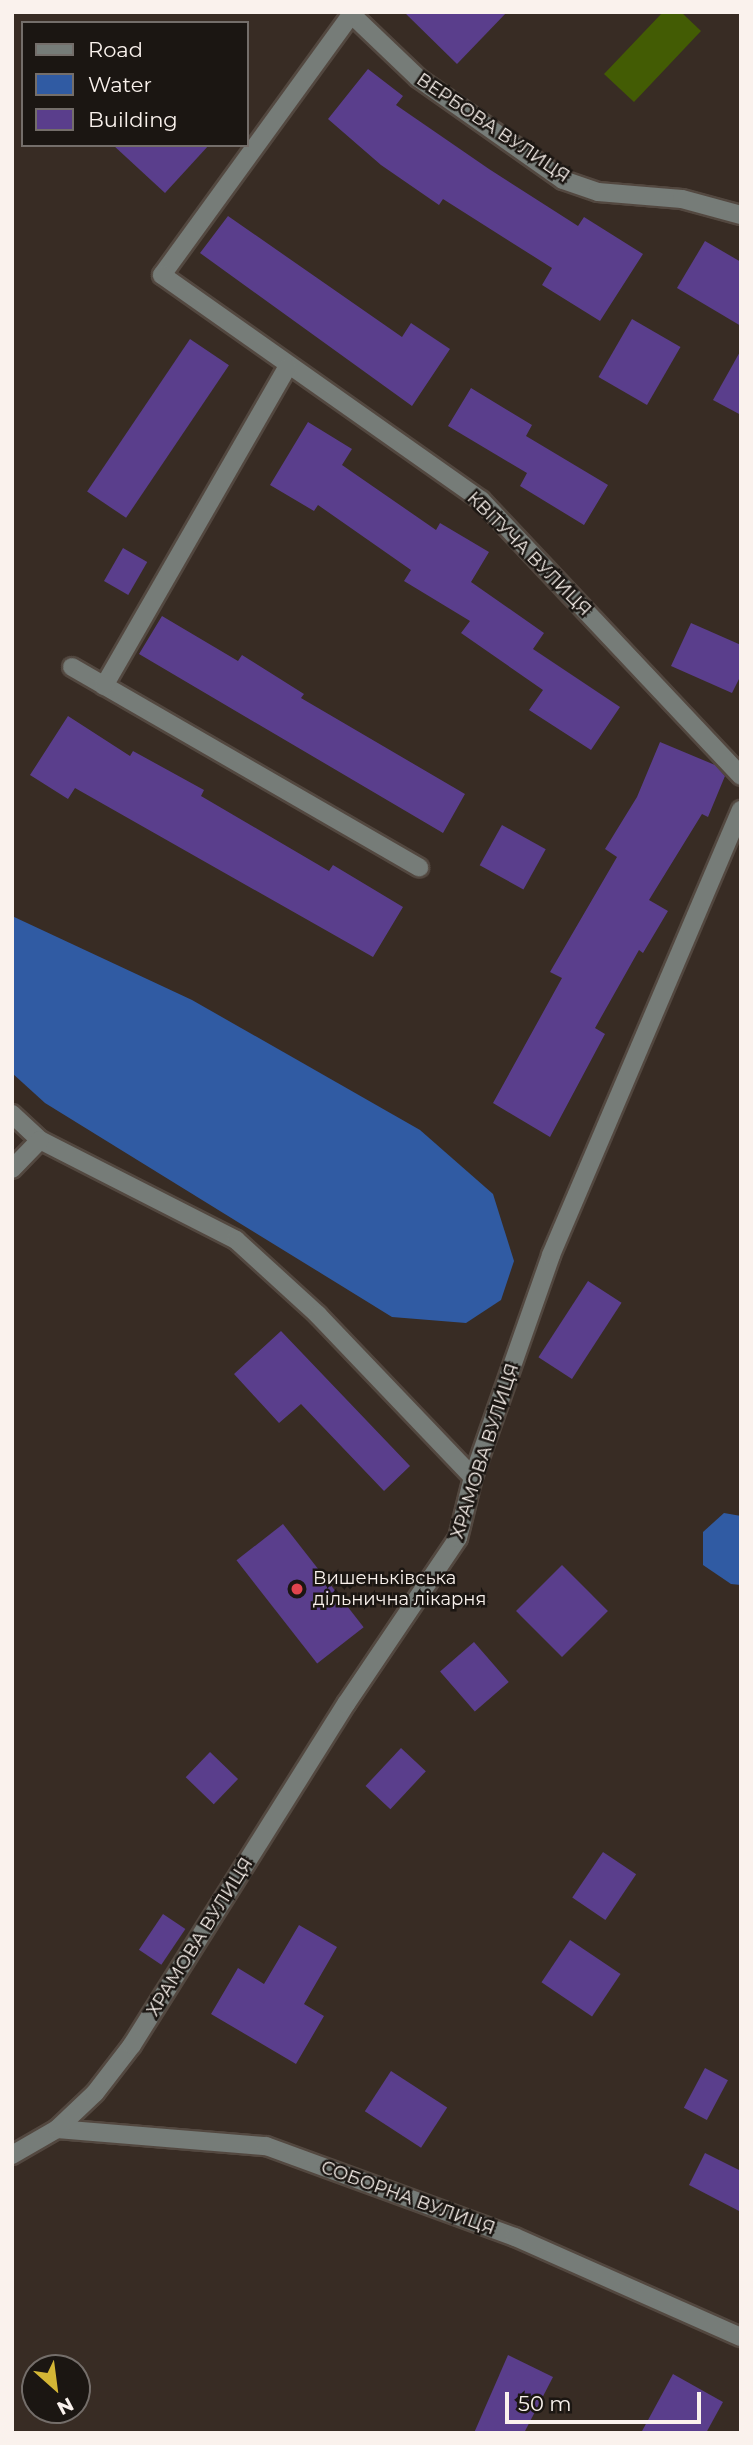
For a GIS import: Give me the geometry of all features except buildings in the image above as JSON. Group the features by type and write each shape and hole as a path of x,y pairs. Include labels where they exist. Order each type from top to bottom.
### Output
{"street":[{"name":"ВЕРБОВА ВУЛИЦЯ","path":"351,13 418,78 564,180 598,192 682,198 741,215"},
{"name":"КВІТУЧА ВУЛИЦЯ","path":"351,13 162,275 287,368 481,500 741,776"},
{"path":"104,685 287,368"},
{"path":"72,667 419,867"},
{"name":"ХРАМОВА ВУЛИЦЯ","path":"12,2155 57,2129 96,2093 132,2045 346,1704 421,1598 458,1538 472,1477 551,1255 741,810"},
{"path":"12,1114 40,1140 236,1240 318,1315 472,1477"},
{"path":"12,1169 40,1140"},
{"name":"СОБОРНА ВУЛИЦЯ","path":"57,2129 266,2146 515,2237 741,2337"}],"green space":[{"path":"663,12 681,12 701,31 634,102 604,74"}],"water":[{"path":"12,916 192,1000 420,1130 493,1194 514,1261 501,1300 466,1323 392,1317 45,1103 12,1073"},
{"path":"724,1513 741,1516 741,1585 731,1584 703,1565 703,1532"}],"place":[{"name":"Вишеньківська дільнична лікарня","path":"297,1589"}]}
